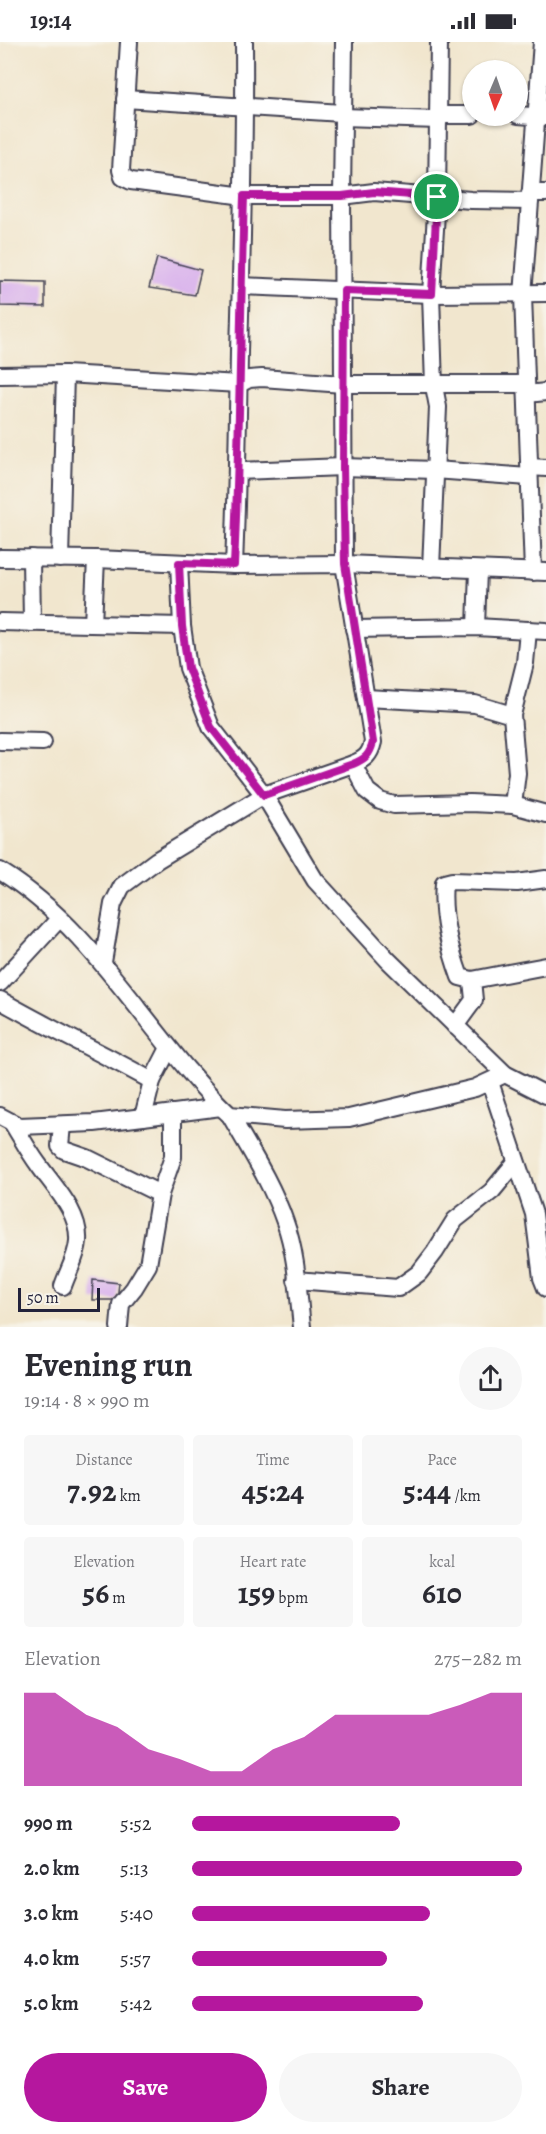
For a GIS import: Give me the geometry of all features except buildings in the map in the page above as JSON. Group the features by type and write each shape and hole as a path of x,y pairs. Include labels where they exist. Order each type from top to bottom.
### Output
{"street":[{"path":"129,42 121,170 123,177 131,181 244,196 342,196 374,192 437,197 535,196"},
{"path":"234,565 244,196 244,42"},
{"path":"103,962 112,904 122,886 157,860 264,795 353,764 363,760 371,753 373,742 345,564 342,196 344,42"},
{"path":"431,568 438,407 434,386 432,294 437,197 439,42"},
{"path":"0,558 96,559 234,565 345,564 539,572 535,471 527,389 524,295 541,116 542,42"},
{"path":"125,99 342,115 439,118 462,116"},
{"path":"241,286 432,294 524,295 546,293"},
{"path":"60,559 65,374"},
{"path":"0,375 65,374 238,384 249,379 262,378 343,384 527,389 546,392"},
{"path":"238,471 343,467 535,471"},
{"path":"32,558 32,623"},
{"path":"93,624 96,559"},
{"path":"179,563 182,626 188,668 211,727 264,795 315,880 388,960 455,1026 498,1078 516,1162 534,1214 542,1278 546,1288"},
{"path":"476,627 478,570"},
{"path":"0,622 182,626"},
{"path":"354,629 476,627 546,631"},
{"path":"513,805 517,773 512,715 525,663 528,630"},
{"path":"366,698 475,704 512,715"},
{"path":"0,741 43,742"},
{"path":"353,764 367,791 380,801 394,805 470,803 513,805 546,813"},
{"path":"0,871 26,887 103,962 169,1048 225,1111 266,1178 286,1223 294,1256 302,1327"},
{"path":"546,879 517,883 452,881 444,883 442,898 446,924 460,976 472,980 546,966"},
{"path":"0,983 59,919"},
{"path":"455,1026 474,1000 472,980"},
{"path":"0,1000 152,1081"},
{"path":"143,1117 152,1081 169,1048"},
{"path":"7,1120 62,1125 173,1113 225,1111 285,1120 348,1118 418,1102 498,1078 546,1095"},
{"path":"119,1327 121,1304 134,1288 148,1264 160,1194 173,1157 173,1113"},
{"path":"7,1120 61,1195 75,1222 78,1240 75,1256 63,1286"},
{"path":"62,1125 62,1148 160,1194"},
{"path":"296,1280 398,1288 419,1273 455,1220 492,1191 516,1162"}],"route":[{"path":"374,192 437,197 432,294 344,291 345,564 373,742 371,753 363,760 353,764 264,795 211,727 188,668 182,626 179,563 234,565 244,196 342,196 374,192"}]}
